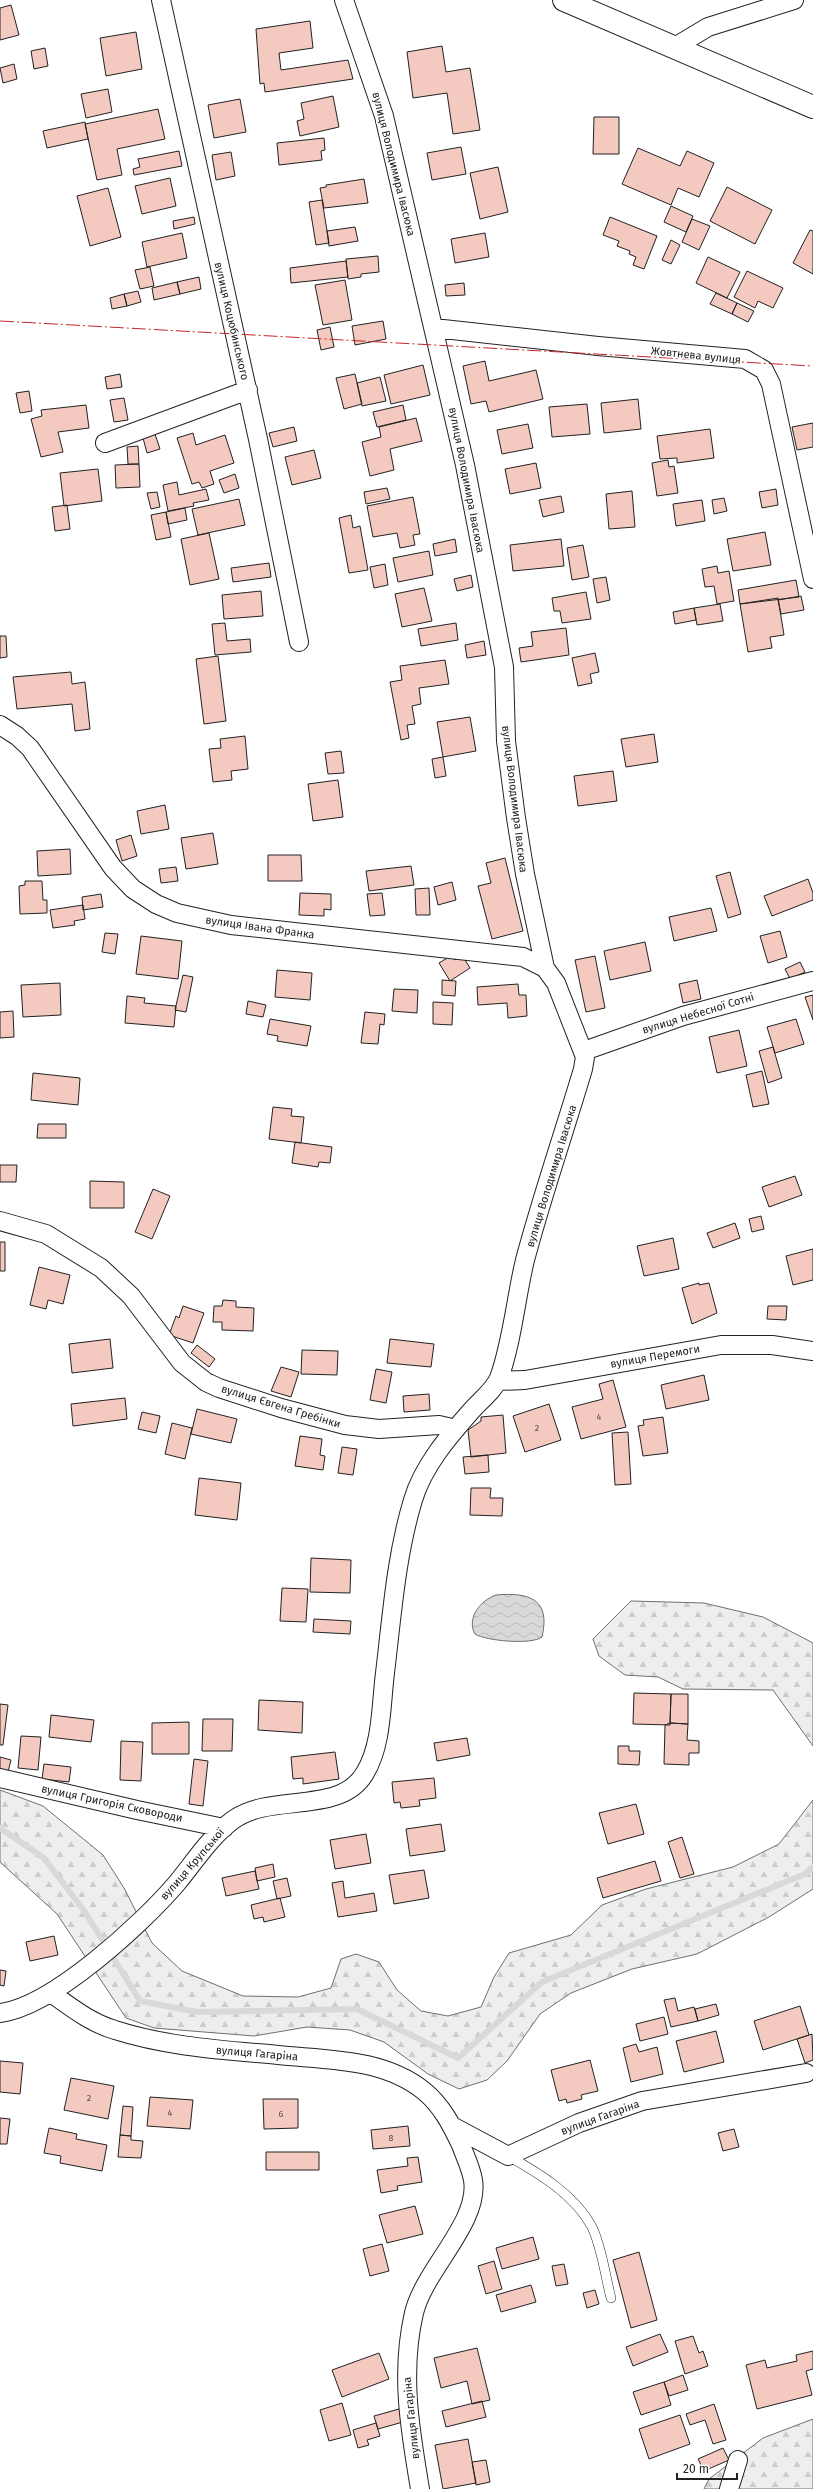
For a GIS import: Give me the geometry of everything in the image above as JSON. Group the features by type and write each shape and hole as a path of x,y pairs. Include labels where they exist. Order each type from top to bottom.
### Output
{"main road":[{"path":"564,0 813,107"}],"street":[{"name":"вулиця Коцюбинського","path":"161,0 248,390 299,642"},
{"name":"вулиця Володимира Івасюка","path":"344,0 384,116 465,465 504,667 506,741 525,874 548,972 572,1028 584,1051 583,1069 524,1263 498,1381"},
{"path":"673,48 708,27 794,0"},
{"name":"Жовтнева вулиця","path":"434,328 598,346 733,357 756,364 764,370 771,384 813,579"},
{"path":"105,443 248,390"},
{"name":"вулиця Івана Франка","path":"0,725 13,733 30,748 98,848 124,881 156,904 177,913 231,925 514,956 532,960 548,972"},
{"name":"вулиця Небесної Сотні","path":"584,1051 683,1016 813,981"},
{"name":"вулиця Євгена Гребінки","path":"0,1221 46,1234 100,1268 131,1296 182,1363 206,1382 219,1388 281,1408 345,1425 379,1429 433,1425 456,1429"},
{"name":"вулиця Перемоги","path":"498,1381 525,1380 721,1345 772,1345 813,1350"},
{"path":"456,1429 498,1381"},
{"name":"вулиця Крупської","path":"52,1993 94,1960 152,1910 224,1828 243,1813 255,1809 325,1799 348,1790 359,1782 366,1772 376,1743 393,1604 401,1554 413,1500 427,1469 456,1429"},
{"name":"вулиця Григорія Сковороди","path":"0,1778 137,1810 224,1828"},
{"path":"0,2013 26,2007 52,1993"},
{"name":"вулиця Гагаріна","path":"52,1993 90,2020 135,2036 190,2047 355,2062 375,2067 402,2078 420,2088 441,2107 452,2126 467,2160 473,2184 462,2225 423,2287 410,2332 406,2365 407,2399 420,2489"},
{"name":"вулиця Гагаріна","path":"508,2156 579,2123 642,2101 806,2073"},
{"path":"452,2126 508,2156"},
{"path":"729,2489 738,2460"}],"lane":[{"path":"508,2156 543,2177 587,2219 596,2237 611,2298"}],"green space":[{"path":"631,1601 704,1603 763,1617 813,1643 813,1746 773,1690 683,1689 658,1677 625,1675 599,1656 593,1639"},
{"path":"0,1790 43,1806 103,1855 124,1888 152,1943 182,1971 243,1996 298,1997 331,1988 341,1959 356,1954 379,1962 397,1990 421,2011 448,2016 481,2007 494,1977 509,1953 571,1935 602,1905 646,1889 733,1867 779,1844 813,1800 813,1889 769,1917 697,1954 632,1969 571,1993 540,2014 507,2061 487,2080 459,2089 428,2074 384,2042 350,2030 307,2027 254,2036 154,2028 126,2018 57,1914 0,1862"},
{"path":"813,2419 813,2489 704,2489 709,2479 763,2438"}],"water":[{"path":"496,1595 518,1595 535,1601 540,1606 543,1614 544,1624 542,1637 529,1641 509,1641 489,1639 475,1634 472,1622 476,1610 490,1597"}],"building":[{"path":"11,5 19,35 0,40 0,8"},
{"path":"310,21 313,48 279,53 281,70 348,60 353,79 265,92 264,83 260,84 256,29"},
{"path":"136,32 142,69 106,76 100,38"},
{"path":"442,46 446,72 470,68 480,130 453,134 447,93 413,98 407,52"},
{"path":"45,48 48,66 34,69 31,51"},
{"path":"14,64 17,79 3,83 0,68"},
{"path":"108,89 112,112 86,118 81,94"},
{"path":"333,96 339,127 300,136 297,121 304,119 301,103"},
{"path":"240,99 246,132 214,138 208,105"},
{"path":"158,109 165,139 117,149 122,175 97,180 85,124"},
{"path":"594,117 619,117 619,154 593,154"},
{"path":"85,122 88,139 47,148 43,131"},
{"path":"324,138 325,150 321,151 322,160 279,165 277,143"},
{"path":"461,147 466,174 432,180 427,153"},
{"path":"638,148 680,166 687,151 714,163 699,197 678,188 671,205 622,184"},
{"path":"179,151 182,166 134,175 133,169 140,167 138,159"},
{"path":"231,152 235,176 216,180 212,155"},
{"path":"498,167 508,212 480,219 470,173"},
{"path":"170,178 176,206 142,214 135,186"},
{"path":"364,179 368,203 324,208 320,188 326,187 326,185"},
{"path":"727,187 772,210 755,244 710,221"},
{"path":"108,188 121,237 90,246 77,196"},
{"path":"322,200 329,243 316,245 309,202"},
{"path":"671,206 693,216 686,232 664,222"},
{"path":"194,217 195,224 174,229 173,221"},
{"path":"610,217 657,236 644,269 633,265 636,257 629,254 630,251 617,246 619,241 603,235"},
{"path":"692,219 710,226 699,250 682,242"},
{"path":"355,227 358,241 329,246 327,231"},
{"path":"810,230 813,231 813,274 793,263"},
{"path":"182,233 187,258 147,267 142,242"},
{"path":"485,233 489,257 455,263 451,239"},
{"path":"671,240 680,245 671,264 662,260"},
{"path":"378,256 379,272 361,274 361,277 348,279 346,259"},
{"path":"708,257 740,272 727,298 696,283"},
{"path":"346,261 348,277 291,283 290,268"},
{"path":"150,267 154,286 140,289 135,270"},
{"path":"747,271 783,288 773,308 758,301 755,308 734,297"},
{"path":"199,277 201,289 180,294 177,282"},
{"path":"345,280 352,320 323,325 315,285"},
{"path":"177,282 180,294 154,300 152,288"},
{"path":"464,283 465,295 446,296 445,285"},
{"path":"138,291 141,302 127,306 124,294"},
{"path":"716,293 737,303 732,314 710,304"},
{"path":"124,294 127,306 112,309 110,298"},
{"path":"737,303 754,311 748,322 732,314"},
{"path":"383,321 386,339 355,345 352,326"},
{"path":"330,327 334,347 321,350 317,330"},
{"path":"485,361 489,381 536,370 543,399 489,412 486,401 471,404 463,366"},
{"path":"423,365 430,395 391,404 384,375"},
{"path":"120,374 122,387 107,389 105,377"},
{"path":"355,374 362,404 344,409 336,378"},
{"path":"380,377 386,401 362,406 357,383"},
{"path":"29,391 32,411 20,413 16,393"},
{"path":"124,398 128,420 114,422 110,400"},
{"path":"638,399 641,429 604,433 601,403"},
{"path":"587,404 590,434 552,437 549,407"},
{"path":"86,405 89,428 58,432 63,452 41,457 31,419 42,416 41,410"},
{"path":"403,405 406,420 377,427 373,412"},
{"path":"416,418 422,441 390,449 394,470 370,476 362,442 381,437 379,427"},
{"path":"813,423 813,447 797,450 792,427"},
{"path":"528,424 533,448 502,454 497,430"},
{"path":"294,427 297,441 273,447 269,433"},
{"path":"710,429 714,458 677,463 677,458 660,459 657,436"},
{"path":"193,433 196,445 225,435 234,463 210,471 214,484 202,488 199,482 192,484 177,438"},
{"path":"155,434 160,449 147,453 143,438"},
{"path":"138,446 139,464 128,464 127,447"},
{"path":"314,450 321,478 292,485 285,457"},
{"path":"668,460 669,467 674,466 678,493 657,496 652,463"},
{"path":"536,463 541,488 510,494 505,469"},
{"path":"139,464 140,487 116,488 115,465"},
{"path":"98,469 102,501 64,506 60,473"},
{"path":"235,474 239,488 224,493 219,480"},
{"path":"177,482 179,495 206,489 209,500 193,503 194,506 168,511 163,485"},
{"path":"387,488 390,499 366,504 364,492"},
{"path":"776,489 778,505 762,508 759,492"},
{"path":"632,491 635,527 609,529 606,494"},
{"path":"157,492 160,507 151,509 147,493"},
{"path":"561,496 564,512 543,517 539,500"},
{"path":"413,497 420,534 413,535 415,545 400,548 397,533 373,537 367,506"},
{"path":"724,498 727,511 714,514 712,500"},
{"path":"239,499 245,525 198,535 192,509"},
{"path":"702,500 705,521 676,526 673,504"},
{"path":"67,505 70,529 55,531 52,507"},
{"path":"185,508 187,520 168,524 166,512"},
{"path":"166,512 171,537 156,540 151,515"},
{"path":"351,515 353,528 360,526 368,570 349,573 339,518"},
{"path":"765,532 771,565 733,571 727,539"},
{"path":"209,533 219,579 190,585 181,539"},
{"path":"455,539 457,552 435,556 433,544"},
{"path":"561,539 564,566 513,571 510,545"},
{"path":"583,545 589,577 572,580 567,548"},
{"path":"429,551 433,575 398,582 393,558"},
{"path":"269,563 271,577 233,582 231,568"},
{"path":"385,564 388,585 374,588 370,567"},
{"path":"717,566 718,573 729,571 734,601 717,604 714,586 705,587 702,569"},
{"path":"471,575 473,587 457,591 454,579"},
{"path":"606,577 610,600 597,603 593,579"},
{"path":"796,580 799,597 740,604 738,590"},
{"path":"424,588 432,621 402,627 395,594"},
{"path":"261,591 263,616 224,619 222,595"},
{"path":"586,592 591,619 562,623 560,611 554,611 552,598"},
{"path":"801,596 804,610 781,614 778,600"},
{"path":"778,598 784,635 770,637 772,648 748,652 740,604"},
{"path":"720,604 723,621 697,625 694,608"},
{"path":"694,608 696,620 675,624 673,612"},
{"path":"225,623 227,641 250,639 251,652 215,655 212,624"},
{"path":"456,623 458,640 421,646 418,629"},
{"path":"566,628 569,655 521,662 519,648 533,646 531,632"},
{"path":"0,636 6,636 7,657 0,658"},
{"path":"484,641 486,655 467,658 465,645"},
{"path":"595,653 599,672 590,674 592,683 578,686 572,658"},
{"path":"218,656 226,721 204,724 196,659"},
{"path":"445,660 449,684 419,688 421,704 412,706 415,724 407,725 409,738 401,740 390,682 402,680 400,666"},
{"path":"71,672 72,684 85,682 90,729 75,731 72,704 17,709 13,677"},
{"path":"470,717 476,751 443,757 437,722"},
{"path":"654,734 658,762 626,767 621,739"},
{"path":"245,736 248,769 231,771 232,780 213,782 209,749 221,748 220,739"},
{"path":"341,751 344,773 328,774 325,753"},
{"path":"443,757 446,776 435,778 432,759"},
{"path":"613,771 617,801 578,806 574,776"},
{"path":"338,780 343,817 313,821 308,784"},
{"path":"165,805 169,829 141,834 137,811"},
{"path":"213,833 218,864 186,869 181,838"},
{"path":"131,835 137,856 122,861 116,840"},
{"path":"70,849 71,874 38,876 37,851"},
{"path":"268,855 301,855 302,881 268,881"},
{"path":"505,858 523,931 492,939 478,886 491,883 486,863"},
{"path":"411,866 414,885 369,891 366,871"},
{"path":"176,867 178,881 161,883 159,869"},
{"path":"730,872 741,914 728,918 716,876"},
{"path":"808,879 813,893 813,900 772,916 764,896"},
{"path":"25,881 42,881 43,900 47,900 47,913 20,914 19,886 25,885"},
{"path":"452,882 456,900 438,905 434,887"},
{"path":"429,888 430,915 416,915 415,889"},
{"path":"300,893 331,894 331,910 324,909 324,916 299,915"},
{"path":"382,893 385,915 370,916 367,894"},
{"path":"101,894 103,907 83,910 82,897"},
{"path":"83,905 85,919 74,921 75,925 53,928 50,910"},
{"path":"711,908 717,931 674,941 669,917"},
{"path":"780,931 787,957 768,963 760,936"},
{"path":"105,933 118,934 115,954 102,952"},
{"path":"141,936 182,941 178,979 136,974"},
{"path":"645,942 651,971 610,980 604,951"},
{"path":"452,955 455,960 462,955 470,968 450,981 439,963"},
{"path":"595,956 605,1008 586,1012 575,960"},
{"path":"800,962 805,972 790,979 785,969"},
{"path":"277,970 312,973 310,1000 275,997"},
{"path":"183,975 193,977 186,1012 175,1010"},
{"path":"442,980 456,981 455,996 442,995"},
{"path":"697,980 701,999 683,1003 679,984"},
{"path":"60,983 61,1015 23,1017 21,985"},
{"path":"518,984 519,995 526,995 527,1016 508,1018 507,1003 478,1005 477,987"},
{"path":"394,989 418,990 417,1013 392,1011"},
{"path":"813,995 813,1020 805,997"},
{"path":"127,996 145,998 144,1003 176,1006 174,1027 125,1023"},
{"path":"248,1001 266,1005 263,1017 246,1014"},
{"path":"433,1002 453,1003 452,1025 433,1024"},
{"path":"13,1011 14,1037 0,1038 0,1012"},
{"path":"365,1012 385,1014 384,1025 380,1024 378,1044 361,1043"},
{"path":"270,1019 311,1026 307,1046 277,1041 278,1036 267,1034"},
{"path":"796,1019 804,1044 775,1053 767,1027"},
{"path":"739,1030 747,1066 717,1073 709,1037"},
{"path":"773,1047 782,1078 768,1083 759,1051"},
{"path":"762,1071 769,1104 753,1107 746,1075"},
{"path":"33,1073 80,1078 78,1105 31,1100"},
{"path":"273,1107 292,1109 291,1116 304,1117 301,1143 269,1139"},
{"path":"38,1124 66,1124 66,1138 37,1138"},
{"path":"295,1142 332,1147 330,1163 319,1162 318,1167 292,1163"},
{"path":"0,1165 17,1165 16,1182 0,1182"},
{"path":"795,1176 802,1195 769,1207 762,1187"},
{"path":"90,1181 124,1182 124,1208 90,1208"},
{"path":"153,1189 170,1196 152,1239 135,1232"},
{"path":"761,1216 764,1229 752,1232 749,1219"},
{"path":"735,1223 740,1238 713,1248 707,1233"},
{"path":"673,1238 679,1269 644,1276 637,1246"},
{"path":"0,1242 5,1242 5,1271 0,1271"},
{"path":"813,1249 813,1280 793,1285 786,1256"},
{"path":"39,1267 70,1275 63,1304 48,1300 46,1309 30,1305"},
{"path":"699,1283 699,1285 709,1283 717,1313 692,1324 682,1288"},
{"path":"223,1300 236,1301 236,1307 254,1308 253,1331 222,1330 222,1322 213,1322 214,1306 222,1306"},
{"path":"183,1306 204,1313 193,1343 169,1335 176,1316 179,1318"},
{"path":"768,1306 787,1306 786,1320 767,1319"},
{"path":"110,1339 113,1368 72,1373 69,1344"},
{"path":"390,1339 434,1344 431,1367 387,1363"},
{"path":"197,1345 215,1359 209,1367 191,1353"},
{"path":"302,1350 338,1351 337,1375 301,1374"},
{"path":"281,1367 299,1372 291,1397 271,1391"},
{"path":"376,1369 392,1372 386,1403 370,1400"},
{"path":"704,1375 709,1400 666,1409 661,1385"},
{"path":"613,1380 626,1427 581,1439 572,1407 603,1399 599,1384"},
{"path":"429,1394 430,1410 404,1412 403,1396"},
{"path":"125,1398 127,1419 73,1426 71,1404"},
{"path":"549,1404 561,1440 525,1452 513,1416"},
{"path":"197,1409 237,1419 231,1443 191,1434"},
{"path":"142,1412 160,1416 156,1433 138,1429"},
{"path":"503,1415 506,1453 471,1457 468,1430 481,1421 481,1417"},
{"path":"663,1417 668,1453 643,1456 638,1426 644,1425 643,1420"},
{"path":"172,1423 192,1428 185,1459 165,1454"},
{"path":"628,1432 631,1484 615,1485 612,1433"},
{"path":"300,1436 322,1439 320,1455 325,1456 323,1470 295,1466"},
{"path":"342,1447 357,1449 353,1475 338,1473"},
{"path":"488,1455 489,1472 465,1474 463,1457"},
{"path":"199,1478 241,1483 237,1520 195,1515"},
{"path":"471,1488 491,1488 490,1498 503,1498 502,1516 470,1515"},
{"path":"311,1558 351,1560 350,1593 310,1592"},
{"path":"282,1588 308,1589 306,1622 280,1621"},
{"path":"314,1619 351,1621 350,1634 313,1632"},
{"path":"634,1693 671,1694 670,1725 633,1724"},
{"path":"671,1694 688,1694 688,1724 670,1723"},
{"path":"259,1700 303,1702 302,1733 258,1730"},
{"path":"0,1704 8,1705 3,1745 0,1745"},
{"path":"51,1715 94,1720 91,1742 49,1737"},
{"path":"203,1719 233,1719 232,1751 202,1751"},
{"path":"189,1722 189,1754 152,1754 152,1723"},
{"path":"670,1723 688,1724 687,1740 699,1741 699,1753 689,1753 689,1765 664,1764 665,1725"},
{"path":"21,1736 41,1737 38,1770 18,1768"},
{"path":"467,1738 470,1755 437,1761 434,1743"},
{"path":"121,1741 143,1742 141,1781 120,1780"},
{"path":"618,1746 629,1746 629,1751 640,1751 639,1765 618,1764"},
{"path":"335,1752 339,1779 303,1784 303,1778 293,1779 291,1757"},
{"path":"0,1757 11,1760 8,1772 0,1770"},
{"path":"194,1759 208,1761 203,1806 189,1804"},
{"path":"44,1764 71,1767 69,1782 42,1779"},
{"path":"434,1778 436,1798 419,1800 420,1806 401,1808 400,1802 394,1803 392,1782"},
{"path":"636,1804 644,1834 608,1844 599,1813"},
{"path":"441,1824 445,1851 410,1856 406,1829"},
{"path":"366,1834 371,1863 335,1869 330,1840"},
{"path":"682,1837 694,1874 680,1878 668,1842"},
{"path":"655,1861 661,1881 603,1898 597,1878"},
{"path":"273,1864 275,1877 257,1881 255,1868"},
{"path":"424,1870 429,1898 394,1904 389,1875"},
{"path":"255,1871 259,1889 226,1896 222,1878"},
{"path":"287,1878 291,1896 277,1899 273,1881"},
{"path":"343,1881 345,1898 374,1893 377,1911 338,1917 332,1883"},
{"path":"280,1898 285,1917 264,1922 263,1917 254,1919 251,1905"},
{"path":"54,1936 58,1955 30,1961 26,1942"},
{"path":"0,1970 6,1971 4,1986 0,1985"},
{"path":"675,1998 678,2011 694,2007 698,2021 671,2027 664,2000"},
{"path":"716,2004 719,2015 698,2021 695,2009"},
{"path":"800,2006 809,2035 763,2050 754,2021"},
{"path":"664,2017 668,2034 640,2041 636,2024"},
{"path":"716,2031 724,2062 684,2072 676,2041"},
{"path":"812,2034 813,2060 805,2063 797,2039"},
{"path":"636,2044 639,2052 657,2047 663,2074 631,2082 623,2048"},
{"path":"590,2060 598,2091 581,2095 582,2099 567,2103 566,2099 559,2101 551,2070"},
{"path":"0,2061 23,2063 20,2094 0,2092"},
{"path":"71,2078 114,2086 108,2119 64,2110"},
{"path":"150,2097 193,2100 190,2129 147,2126"},
{"path":"263,2099 298,2099 298,2128 264,2129"},
{"path":"123,2106 133,2107 131,2136 120,2135"},
{"path":"0,2118 10,2119 7,2144 0,2144"},
{"path":"408,2126 410,2146 373,2149 371,2130"},
{"path":"49,2128 77,2134 76,2139 107,2145 102,2171 60,2163 61,2156 44,2153"},
{"path":"734,2129 739,2147 723,2151 718,2133"},
{"path":"120,2135 131,2136 131,2140 143,2141 141,2158 118,2157"},
{"path":"266,2152 319,2152 319,2170 266,2170"},
{"path":"418,2157 422,2182 397,2186 398,2190 381,2193 377,2170 408,2166 407,2158"},
{"path":"415,2206 423,2234 387,2243 379,2215"},
{"path":"533,2237 539,2259 502,2269 496,2248"},
{"path":"382,2244 389,2271 370,2276 363,2249"},
{"path":"639,2252 657,2320 631,2328 613,2260"},
{"path":"494,2261 502,2289 486,2294 478,2266"},
{"path":"564,2264 568,2284 556,2286 552,2266"},
{"path":"531,2285 536,2302 501,2312 496,2295"},
{"path":"595,2290 599,2304 587,2308 583,2293"},
{"path":"660,2334 668,2352 633,2366 626,2347"},
{"path":"693,2336 699,2353 703,2351 708,2366 685,2374 675,2341"},
{"path":"477,2348 490,2400 472,2404 467,2381 441,2388 434,2358"},
{"path":"813,2351 813,2369 806,2371 812,2395 757,2409 746,2365 765,2360 767,2368 797,2361 796,2355"},
{"path":"379,2353 389,2379 342,2397 332,2370"},
{"path":"683,2375 688,2390 669,2396 664,2382"},
{"path":"664,2382 671,2405 641,2415 633,2392"},
{"path":"482,2401 486,2417 446,2427 442,2411"},
{"path":"342,2403 351,2435 329,2441 320,2410"},
{"path":"714,2404 726,2440 713,2444 705,2420 690,2425 686,2414"},
{"path":"399,2409 403,2422 378,2429 374,2416"},
{"path":"680,2415 690,2444 649,2459 639,2429"},
{"path":"376,2423 380,2436 367,2440 369,2445 358,2448 353,2430"},
{"path":"468,2439 476,2483 443,2489 435,2445"},
{"path":"723,2448 729,2460 704,2471 698,2459"},
{"path":"486,2460 490,2482 476,2485 472,2462"}],"waterway":[{"path":"0,1828 44,1858 85,1912 140,2001 197,2012 357,2009 458,2058 542,1982 805,1874 813,1867"}],"power":[{"path":"0,321 813,366"}]}
